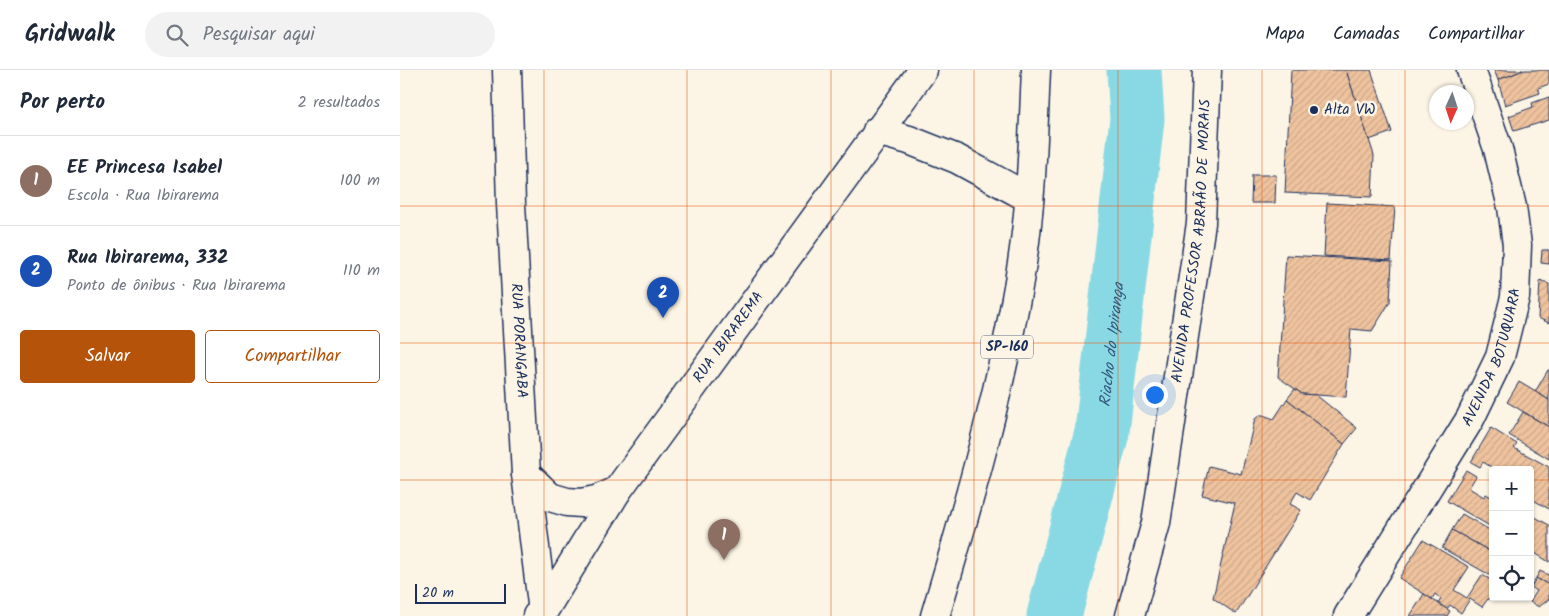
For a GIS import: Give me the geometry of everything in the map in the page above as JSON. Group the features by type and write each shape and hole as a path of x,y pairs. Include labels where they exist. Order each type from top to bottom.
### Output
{"street":[{"name":"RUA PORANGABA","path":"506,70 511,204 526,474 546,615"},
{"name":"RUA IBIRAREMA","path":"546,615 618,491 923,70"},
{"name":"SP-160","path":"935,616 976,480 1008,343 1022,261 1029,198 1036,70"},
{"name":"AVENIDA PROFESSOR ABRAÃO DE MORAIS","path":"1130,616 1156,523 1201,223 1208,89 1207,70"},
{"name":"AVENIDA BOTUQUARA","path":"1348,616 1470,418 1500,358 1514,297 1517,245 1512,207 1498,149 1471,70"},
{"path":"877,131 910,140 957,159 1029,198"},
{"path":"526,474 550,497 567,502 582,503 596,500 618,491"}],"building":[{"path":"1291,70 1346,70 1374,155 1372,197 1285,193"},
{"path":"1346,70 1371,70 1392,132 1369,140"},
{"path":"1494,70 1524,70 1498,80"},
{"path":"1524,70 1549,70 1549,84 1538,88 1540,93 1505,105 1498,80"},
{"path":"1549,97 1549,120 1514,131 1509,116 1533,107 1532,103"},
{"path":"1252,175 1276,175 1275,203 1251,203"},
{"path":"1327,203 1395,207 1391,260 1324,256"},
{"path":"1542,250 1549,250 1549,264 1541,263"},
{"path":"1286,255 1392,261 1390,302 1372,331 1351,329 1346,397 1302,394 1278,377"},
{"path":"1540,281 1549,284 1549,323 1538,318"},
{"path":"1549,370 1549,400 1535,392"},
{"path":"1519,382 1549,400 1549,427 1507,402"},
{"path":"1295,389 1302,394 1316,395 1357,428 1344,444 1287,399"},
{"path":"1287,399 1344,444 1310,500 1297,492 1290,504 1301,510 1236,614 1213,598 1235,503 1202,495 1209,466 1241,474 1255,419 1263,415 1274,419"},
{"path":"1523,412 1549,427 1549,459 1509,435"},
{"path":"1491,428 1517,444 1514,448 1549,467 1549,509 1534,500 1534,466 1490,466 1483,462 1480,467 1471,462"},
{"path":"1466,470 1476,476 1469,488 1484,497 1486,494 1489,496 1489,526 1447,501"},
{"path":"1462,514 1489,530 1489,551 1452,530"},
{"path":"1534,516 1549,525 1549,562 1534,553"},
{"path":"1452,530 1489,551 1489,575 1442,548"},
{"path":"1423,540 1469,567 1454,590 1467,598 1482,575 1489,579 1489,597 1482,607 1470,599 1461,613 1450,605 1447,609 1438,604 1441,599 1435,594 1432,599 1399,578"},
{"path":"1540,571 1548,575 1549,573 1549,585 1536,578"},
{"path":"1536,578 1549,585 1549,599 1539,607 1530,602 1534,601 1534,596 1537,591 1534,589"},
{"path":"1424,594 1450,611 1447,616 1410,616"}],"waterway":[{"name":"Riacho do Ipiranga","path":"1054,616 1102,432 1137,119 1134,70"}],"place":[{"name":"Alta VW","path":"1314,110"},
{"name":"Rua Ibirarema, 332","path":"663,318"},
{"name":"EE Princesa Isabel","path":"724,560"}]}
